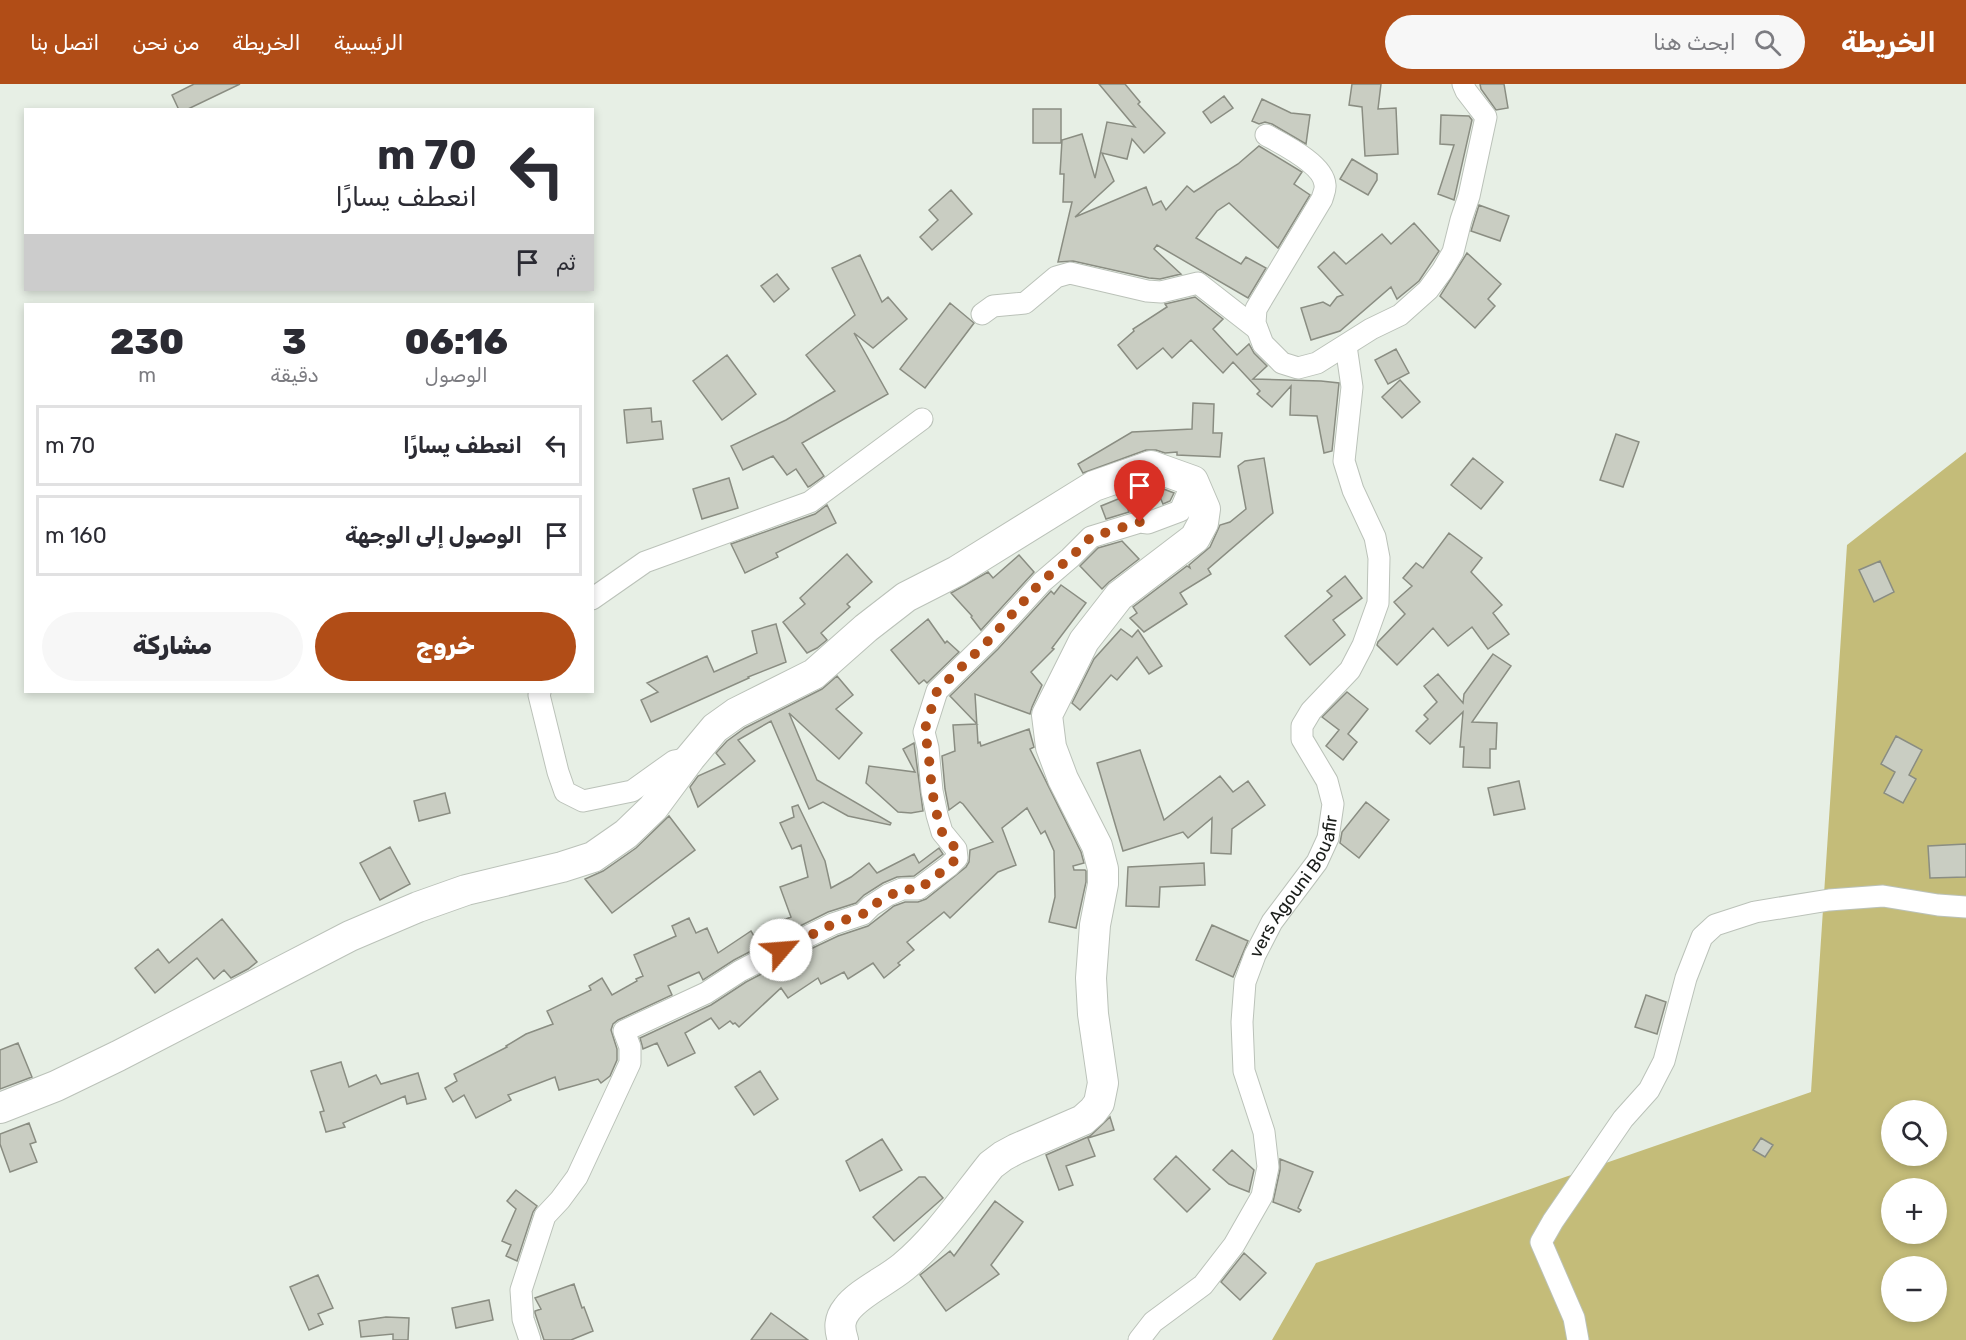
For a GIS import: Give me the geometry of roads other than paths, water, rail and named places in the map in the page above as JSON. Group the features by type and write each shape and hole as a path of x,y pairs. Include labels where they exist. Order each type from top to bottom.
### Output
{"main road":[{"path":"0,1108 56,1086 350,936 418,907 466,890 562,867 593,857 626,834 653,808 715,729 736,713 814,674 866,628 906,597 957,570 1094,486 1151,466 1193,481 1205,509 1203,523 1195,538 1119,596 1083,641 1047,715 1051,747 1063,779 1097,846 1103,869 1103,884 1095,925 1091,978 1093,1014 1103,1083 1099,1103 1083,1120 1016,1149 991,1165 932,1239 903,1267 848,1308 840,1321 843,1340"}],"street":[{"path":"1266,135 1307,159 1323,178 1326,186 1322,199 1256,309 1255,323 1263,344 1282,363 1298,368 1317,363 1371,329 1400,315 1428,290 1442,271 1453,252 1469,196 1486,117 1463,84"},
{"path":"982,314 993,306 1025,303 1056,277 1070,273 1147,291 1161,292 1198,283 1257,329"},
{"name":"vers Agouni Bouafir","path":"1139,1340 1153,1322 1203,1285 1234,1245 1262,1196 1268,1167 1264,1132 1244,1071 1242,1022 1245,982 1255,955 1272,922 1317,862 1328,838 1333,804 1327,781 1302,739 1302,726 1311,711 1350,670 1363,645 1378,603 1379,558 1375,537 1353,490 1344,462 1352,387 1346,346"},
{"path":"594,598 645,562 810,502 922,419"},
{"path":"530,1340 523,1319 521,1290 545,1216 577,1177 630,1064 630,1047 624,1031 706,993 740,971 804,938 833,924 863,914 888,895 902,889 918,890 949,866 957,858 956,849 942,832 937,815 924,732 937,691 989,640 1041,582 1091,537 1140,522 1148,523 1180,511 1193,481"},
{"path":"540,693 558,772 565,792 583,801 632,791 674,761 690,758"},
{"path":"1578,1340 1574,1318 1541,1242 1623,1119 1649,1090 1664,1061 1686,978 1702,937 1715,925 1755,912 1829,900 1883,896 1966,907"}]}
